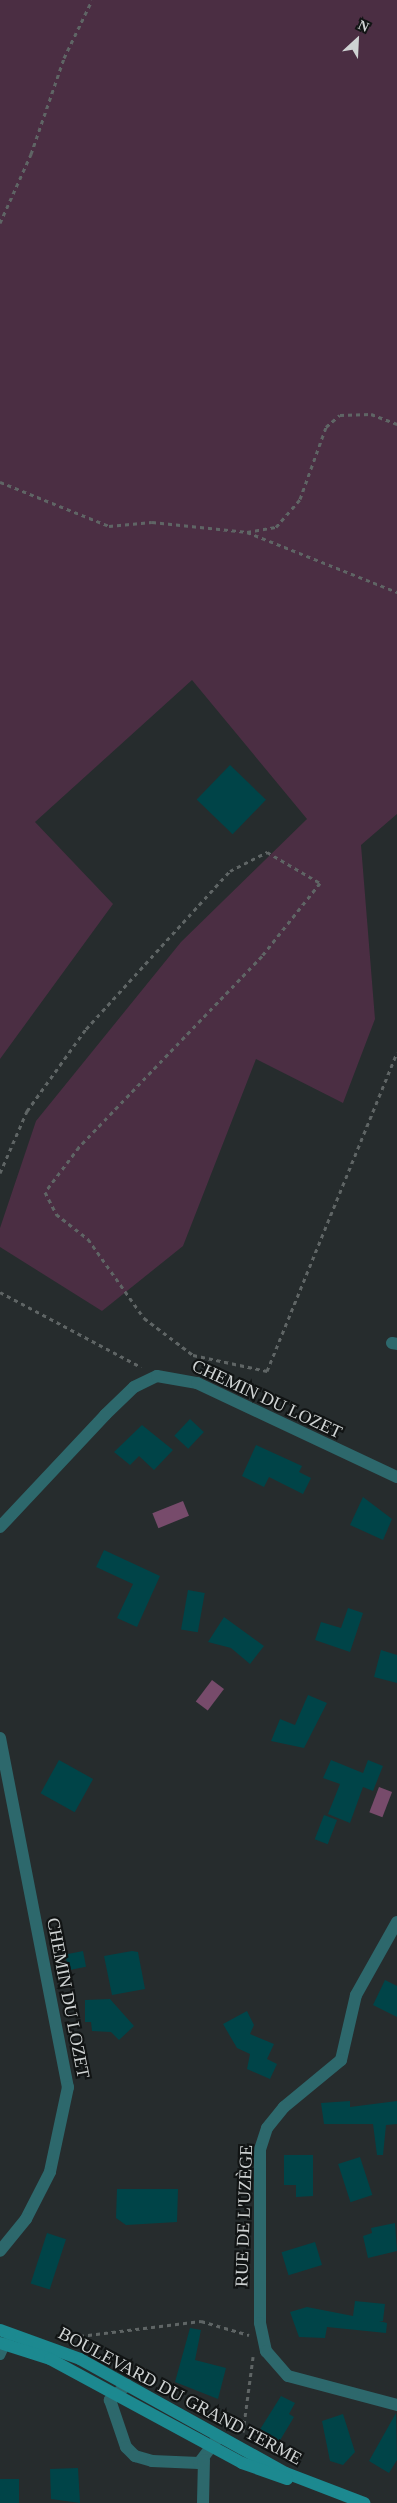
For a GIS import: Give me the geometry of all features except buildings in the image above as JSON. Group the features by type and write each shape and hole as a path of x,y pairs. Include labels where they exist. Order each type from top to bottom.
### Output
{"street":[{"name":"CHEMIN DU LOZET","path":"157,1376 196,1383 397,1477"},
{"path":"0,1527 105,1415 134,1387 157,1376"},
{"name":"CHEMIN DU LOZET","path":"0,1738 68,2087 50,2172 26,2219 0,2251"},
{"name":"RUE DE L'UZÈGE","path":"397,1922 356,1995 341,2060 284,2107 267,2128 260,2149 262,2338 275,2365 288,2376 397,2405"},
{"name":"BOULEVARD DU GRAND TERME","path":"3,2341 57,2349 314,2486"},
{"name":"BOULEVARD DU GRAND TERME","path":"3,2341 50,2359 212,2448 269,2475 314,2486 364,2503"},
{"path":"127,2385 114,2393 111,2410 126,2447 135,2456 152,2461 204,2460"},
{"path":"204,2503 204,2460 219,2436"}],"path":[{"path":"0,223 31,154 64,58 92,0"},
{"path":"0,482 110,526 152,522 247,532 276,527 300,499 326,427 340,415 371,414 397,424"},
{"path":"247,532 397,592"},
{"path":"0,1173 27,1110 86,1029 230,871 267,852 320,883 262,956 79,1147 45,1192 56,1214 88,1239 144,1318 193,1355 267,1371 397,1052"},
{"path":"0,1292 157,1376"},
{"path":"57,2349 64,2336 201,2321 262,2338 252,2358 238,2447"}],"shaded area":[{"path":"0,0 397,0 397,814 361,845 375,1019 343,1103 256,1059 183,1246 102,1311 0,1247 0,1228 36,1121 181,942 307,819 192,680 35,822 113,904 0,1059"},
{"path":"183,1501 189,1516 158,1528 152,1513"},
{"path":"212,1680 224,1689 208,1711 196,1702"},
{"path":"379,1787 392,1792 382,1817 369,1812"}]}
